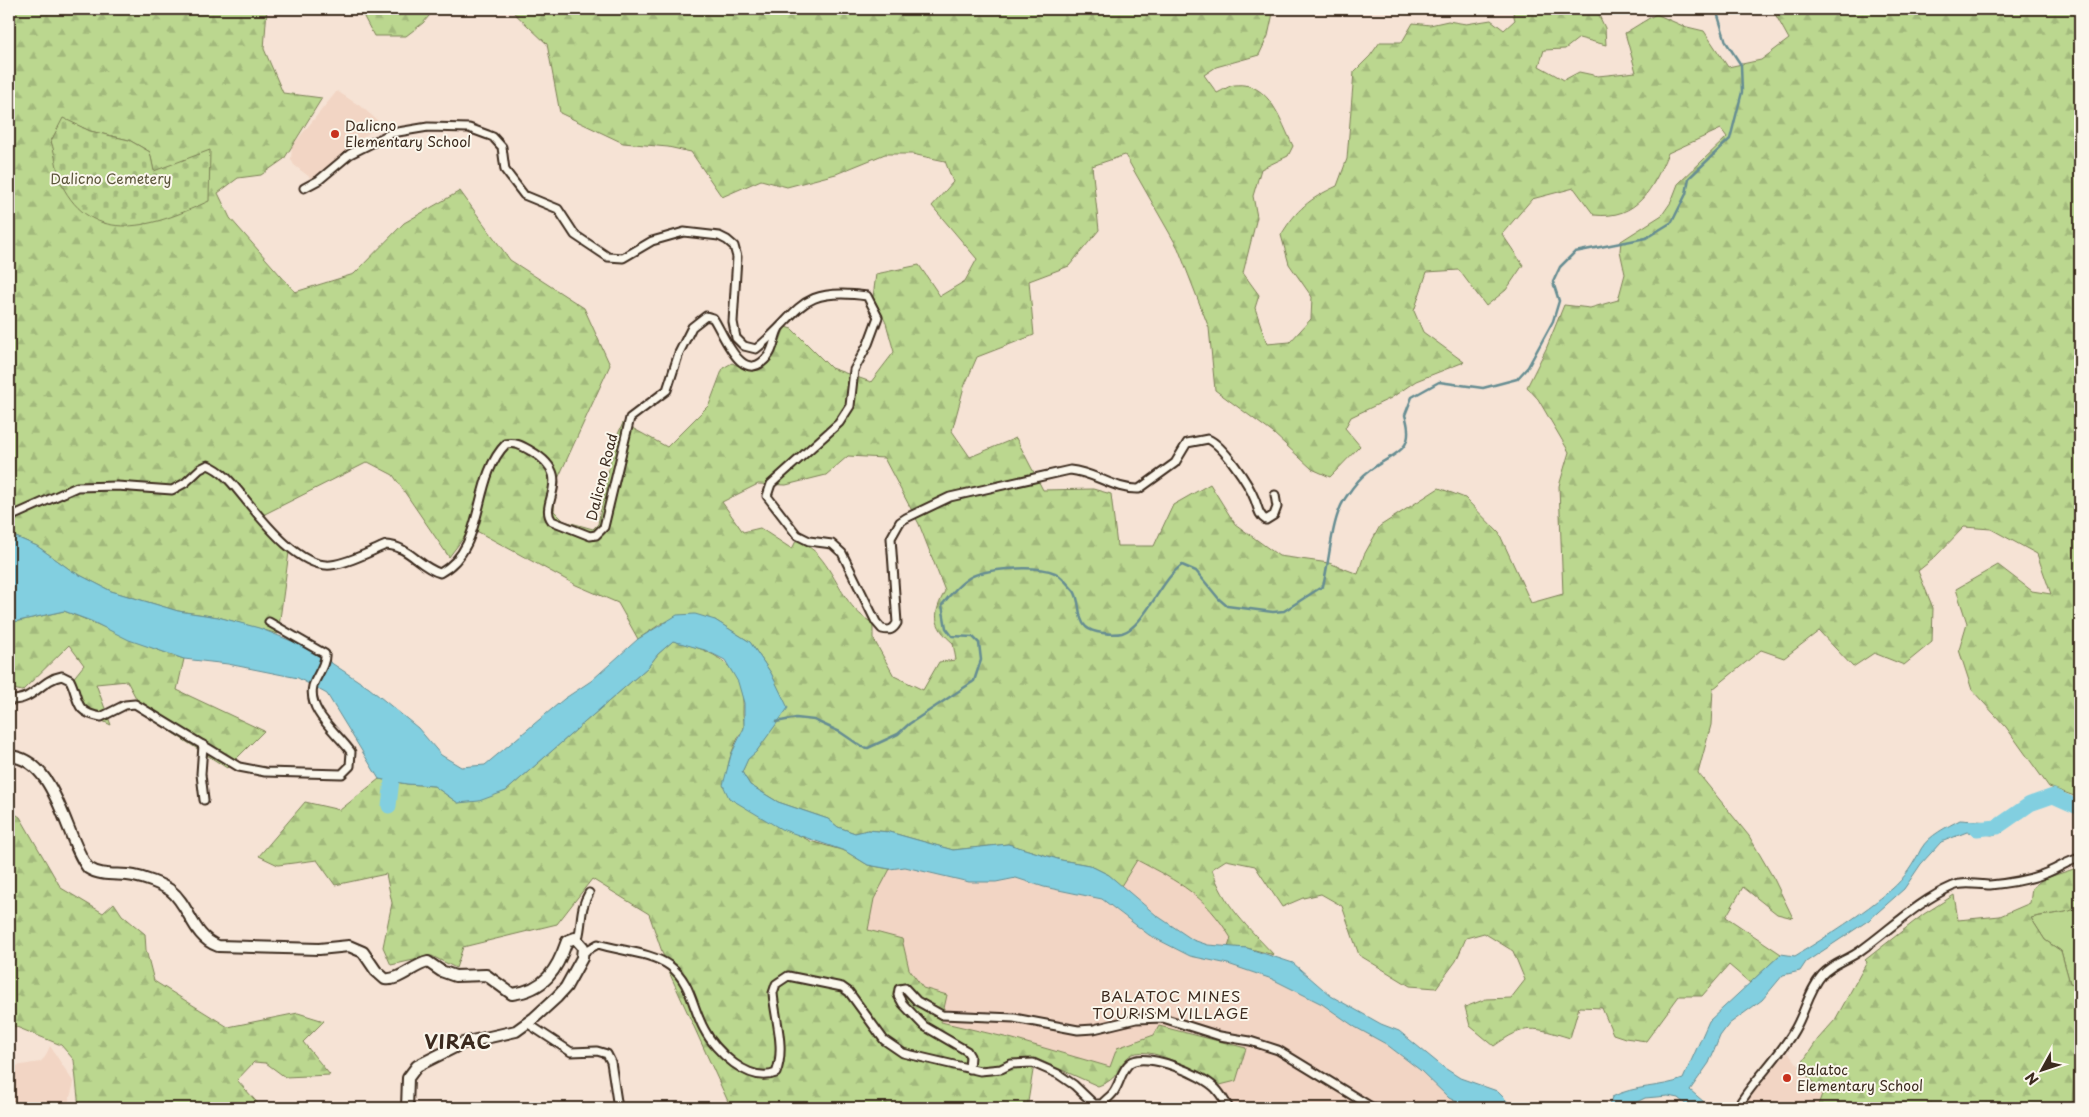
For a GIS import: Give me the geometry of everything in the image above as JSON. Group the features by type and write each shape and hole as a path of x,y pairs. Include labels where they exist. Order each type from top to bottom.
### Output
{"main road":[{"path":"9,756 26,760 47,784 62,810 88,868 96,873 135,876 172,891 201,936 209,943 218,946 319,949 349,946 363,952 376,971 385,979 395,979 416,965 428,962 441,971 455,976 486,975 512,994 536,986 550,976 558,965 566,941 570,938 582,946 566,986 527,1023 516,1031 463,1043 417,1066 408,1078 407,1108"}],"street":[{"path":"304,188 318,180 350,154 392,133 428,127 469,128 493,137 500,144 505,170 524,195 558,210 575,235 608,257 623,258 652,241 684,232 719,236 727,240 734,246 737,257 732,322 736,338 744,346 756,350 800,306 814,298 845,293 867,296 878,318 868,344 854,370 850,406 839,423 771,484 767,496 797,536 808,541 832,544 842,553 876,622 882,630 889,631 897,623 891,538 900,522 950,497 1070,470 1086,471 1119,486 1139,489 1175,463 1187,443 1208,439 1222,449 1232,461 1255,499 1259,513 1266,520 1274,515 1277,507 1276,495"},
{"name":"Dalicno Road","path":"9,515 12,516 76,487 117,486 172,490 200,469 208,466 219,470 230,480 270,529 291,548 309,559 332,565 386,545 392,545 402,548 440,573 455,564 473,529 496,456 506,444 511,443 520,444 537,454 552,472 555,485 549,511 552,521 590,536 596,535 604,527 630,418 667,390 679,353 694,324 706,316 713,318 731,352 744,363 750,365 761,362 770,354 782,323"},
{"path":"9,700 28,697 53,679 62,676 70,680 77,704 86,713 101,717 125,705 135,704 239,767 250,770 342,774 350,766 351,752 314,705 312,696 325,654 269,622"},
{"path":"203,745 201,774 204,800"},
{"path":"1737,1108 1747,1090 1772,1063 1796,1028 1813,989 1822,975 1834,964 1859,952 1925,900 1953,886 1961,883 1991,885 2029,878 2080,858"},
{"path":"590,892 581,909 582,946 598,944 660,959 672,967 687,985 707,1035 736,1065 758,1076 768,1076 776,1073 780,1063 782,1053 773,993 776,984 788,976 842,987 849,992 884,1040 903,1053 980,1071 1000,1069 1011,1064 1033,1063 1058,1074 1074,1085 1094,1104 1102,1104 1113,1093 1128,1064 1134,1060 1149,1060 1169,1064 1203,1079 1216,1088 1229,1108"},
{"path":"969,1069 970,1056 967,1051 933,1034 924,1026 903,1004 898,995 899,989 904,988 917,1001 942,1015 1014,1018 1078,1030 1094,1029 1122,1021 1163,1018 1220,1036 1271,1047 1373,1108"},
{"path":"527,1023 571,1052 597,1050 607,1054 611,1062 618,1108"}],"shaded area":[{"name":"Dalicno Elementary School","path":"337,91 377,120 377,127 357,142 315,180 294,165 291,159 292,146"},
{"path":"1137,860 1184,885 1216,913 1231,938 1228,947 1208,945 1193,940 1156,915 1121,886"},
{"path":"905,867 969,882 996,882 1016,878 1044,887 1102,899 1149,935 1190,956 1228,964 1272,979 1322,1004 1355,1027 1386,1044 1420,1070 1448,1097 1468,1108 1235,1108 1220,1085 1236,1081 1246,1048 1187,1032 1154,1035 1117,1048 1110,1067 1013,1039 941,1022 947,995 923,988 909,969 902,939 868,930 874,899 890,869"},
{"path":"50,1046 74,1083 67,1108 9,1108 9,1067 40,1062 45,1057"},
{"name":"Balatoc Elementary School","path":"1788,1052 1822,1094 1817,1108 1743,1108 1754,1089"}],"green space":[{"path":"9,9 267,9 264,49 283,93 322,98 284,159 261,175 238,178 218,193 230,218 295,292 354,274 404,223 460,191 510,260 584,308 610,365 556,483 554,511 564,521 593,529 598,524 614,443 623,423 667,447 709,405 723,368 732,363 744,368 754,369 762,367 768,362 778,347 785,327 792,329 831,368 871,382 894,352 886,323 873,297 876,274 919,265 940,296 965,281 977,259 932,206 953,182 945,161 912,154 885,154 836,174 787,187 761,180 722,197 691,152 668,147 623,143 560,113 547,44 510,9 1270,9 1273,13 1268,36 1259,55 1216,67 1204,75 1217,93 1235,85 1247,85 1257,89 1266,96 1279,115 1293,146 1288,156 1261,169 1253,196 1257,217 1243,273 1259,295 1255,308 1267,344 1290,342 1311,319 1312,297 1289,264 1281,235 1298,211 1311,200 1337,186 1347,159 1354,72 1370,56 1380,42 1402,42 1413,23 1430,25 1448,21 1466,24 1491,20 1504,30 1515,20 1512,9 1596,9 1605,28 1606,45 1579,38 1565,49 1544,50 1539,66 1564,80 1579,72 1598,76 1636,72 1625,33 1656,14 1683,26 1704,31 1728,67 1761,60 1789,39 1774,12 1761,9 2080,9 2080,798 2049,787 2006,727 1972,690 1959,650 1967,623 1956,589 1998,565 2032,591 2051,594 2037,554 1991,529 1964,527 1933,559 1918,571 1933,608 1932,642 1904,665 1874,653 1853,667 1819,631 1784,658 1761,650 1713,689 1711,725 1698,773 1749,836 1774,879 1793,918 1777,914 1743,887 1726,917 1781,954 1750,983 1729,965 1702,996 1679,996 1646,1041 1613,1034 1602,1008 1579,1007 1570,1038 1547,1031 1530,1029 1514,1034 1494,1046 1470,1026 1465,1007 1486,999 1511,998 1525,980 1513,951 1484,933 1466,938 1456,961 1436,988 1410,986 1359,955 1342,906 1321,894 1303,898 1282,907 1255,866 1226,860 1212,869 1230,905 1274,955 1247,948 1228,947 1231,938 1211,910 1201,900 1179,883 1137,860 1121,886 1109,875 1089,865 1061,860 1008,844 953,850 889,832 868,830 855,833 838,827 828,819 778,802 750,785 742,772 748,758 756,752 787,708 771,673 750,642 715,620 662,623 638,639 618,603 576,585 471,528 449,557 393,475 368,462 255,519 289,552 278,634 218,617 178,611 111,591 72,571 37,546 9,534","holes":["64,119 90,131 129,140 150,152 154,172 56,156 51,141","1721,129 1727,137 1678,184 1671,202 1662,215 1621,241 1620,251 1625,274 1618,300 1590,308 1564,305 1546,349 1527,387 1538,399 1569,452 1559,486 1563,594 1531,603 1499,533 1465,498 1439,488 1380,526 1364,555 1358,574 1329,563 1279,556 1235,524 1210,484 1173,505 1154,546 1117,546 1111,494 1093,489 1043,490 1016,438 970,457 952,431 964,387 977,357 1034,335 1029,281 1069,266 1099,230 1092,166 1125,155 1178,248 1209,328 1215,390 1273,433 1312,469 1330,477 1360,446 1345,428 1351,417 1391,398 1416,381 1464,362 1423,332 1414,311 1427,272 1459,270 1486,306 1506,290 1523,265 1502,234 1532,199 1574,188 1594,215 1609,215 1622,212 1633,207 1650,189 1668,153","848,456 884,458 919,524 945,591 938,606 938,625 941,631 953,643 956,660 939,662 923,690 894,676 873,638 873,623 855,610 817,553 797,539 792,549 760,528 743,532 722,502 758,484 786,485 826,475"]},
{"path":"367,9 435,9 423,23 406,36 374,36 364,17"},
{"name":"Dalicno Cemetery","path":"63,118 90,131 129,140 150,152 154,171 210,150 209,201 151,223 131,226 112,225 94,219 78,208 64,189 60,179 51,141"},
{"path":"64,611 184,659 177,690 264,731 227,768 145,715 127,681 96,684 111,725 81,711 72,680 84,665 69,645 22,691 9,688 9,623"},
{"path":"673,641 702,649 714,655 733,671 739,683 743,696 744,726 729,761 727,781 729,798 810,841 845,851 868,865 890,869 874,899 868,930 902,939 909,969 923,988 947,995 941,1022 1013,1039 1110,1067 1117,1048 1154,1035 1159,1026 1246,1048 1236,1081 1220,1085 1174,1061 1148,1053 1137,1053 1124,1061 1111,1080 1098,1086 1035,1058 1027,1108 731,1108 669,972 649,914 592,879 557,924 463,947 456,968 432,956 391,965 383,947 392,903 386,874 335,885 317,860 278,865 259,856 305,802 340,810 379,779 434,786 458,803 506,791 648,667 658,654"},
{"path":"9,810 20,817 61,888 103,913 114,903 122,915 145,934 146,950 154,981 228,1027 298,1013 324,1021 303,1042 330,1075 285,1077 266,1063 254,1062 237,1080 262,1108 79,1108 74,1060 61,1045 9,1024"},
{"path":"2080,867 2080,906 2069,911 2031,918 2045,940 2061,951 2070,983 2080,987 2080,1057 2074,1070 2072,1108 1817,1108 1822,1094 1800,1066 1818,1039 1835,1020 1867,962 1865,960 1924,914 1954,895 1958,920 2000,916 2030,903 2032,888 2043,879"},
{"path":"2080,906 2080,987 2070,983 2061,951 2045,940 2031,918 2063,912"},
{"path":"2080,1057 2080,1108 2072,1108 2074,1070"}],"water":[{"path":"9,534 37,546 72,571 111,591 178,611 218,617 259,628 309,648 369,688 418,728 441,755 461,767 485,765 564,699 591,681 638,639 677,615 695,614 715,620 750,642 771,673 788,708 756,752 748,759 742,772 750,785 778,802 828,819 838,827 855,833 868,830 889,832 953,850 1008,844 1061,860 1089,865 1109,875 1156,915 1193,940 1208,945 1247,948 1293,963 1331,996 1381,1024 1399,1031 1443,1067 1460,1078 1497,1091 1514,1108 1468,1108 1449,1098 1420,1070 1386,1044 1355,1027 1322,1004 1272,979 1228,964 1190,956 1149,935 1102,899 1044,887 1016,878 996,882 969,882 905,867 890,869 868,865 845,851 781,829 729,798 723,785 731,755 744,728 744,703 738,682 725,660 705,650 673,641 658,654 648,667 506,791 479,801 458,803 434,786 379,779 327,694 298,678 228,664 184,659 129,640 91,621 64,611 9,623"},
{"path":"1960,820 1992,822 2003,832 1992,835 1967,832 1941,842 1921,864 1904,889 1869,920 1806,962 1800,971 1783,975 1762,1000 1729,1024 1720,1036 1709,1063 1690,1090 1711,1108 1690,1108 1678,1098 1668,1096 1645,1098 1625,1108 1608,1108 1612,1097 1621,1093 1683,1079 1709,1021 1781,954 1795,956 1820,941 1881,898 1905,876 1924,844 1939,832"}],"waterway":[{"path":"776,722 796,718 814,720 840,732 862,747 868,748 898,734 909,724 974,681 981,660 979,643 973,637 952,636 946,628 942,605 954,590 969,578 987,572 1024,568 1058,574 1074,591 1083,624 1093,631 1108,634 1122,633 1138,622 1167,580 1182,565 1196,571 1227,606 1273,612 1284,611 1323,586 1334,528 1341,506 1362,476 1394,455 1405,444 1408,437 1405,415 1412,397 1439,382 1483,388 1517,379 1528,367 1553,321 1559,301 1553,282 1560,267 1575,252 1646,238 1672,222 1686,194 1689,178 1730,139 1742,92 1741,65 1726,42 1716,9"},
{"path":"389,806 394,762"},
{"path":"1977,829 1997,827 2030,804 2053,796 2080,808"}],"place":[{"name":"Dalicno Elementary School","path":"335,134"},
{"name":"Balatoc Elementary School","path":"1787,1078"}],"district":[{"name":"BALATOC MINES TOURISM VILLAGE","path":"1171,1006"},
{"name":"VIRAC","path":"458,1042"}]}
